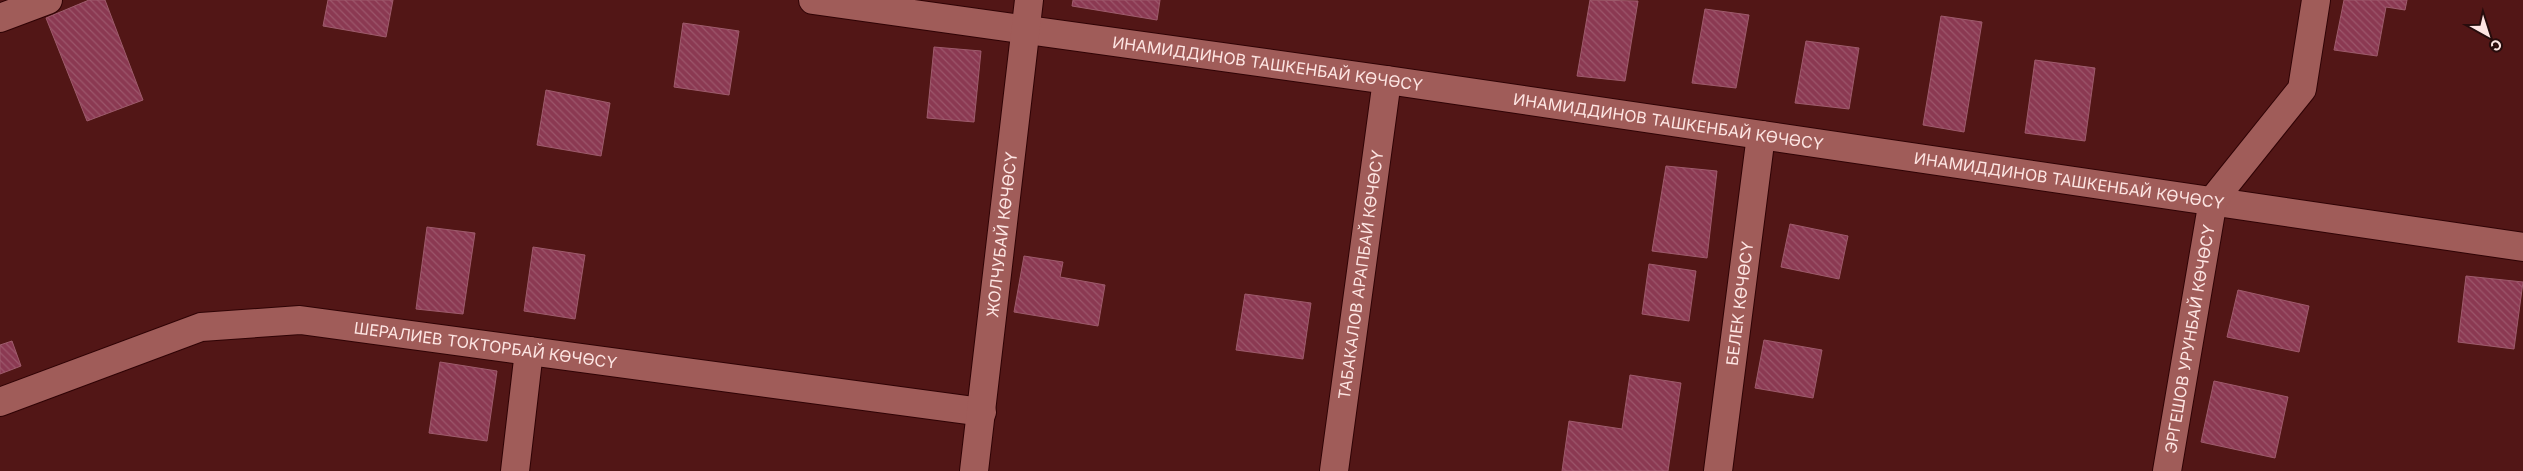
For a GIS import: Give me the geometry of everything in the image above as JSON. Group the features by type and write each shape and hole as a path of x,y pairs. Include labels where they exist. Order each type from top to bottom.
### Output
{"street":[{"path":"0,18 48,0"},
{"name":"ИНАМИДДИНОВ ТАШКЕНБАЙ КӨЧӨСҮ","path":"813,0 1386,80 2523,247"},
{"name":"ЖОЛЧУБАЙ КӨЧӨСҮ","path":"974,471 1029,0"},
{"name":"ЭРГЕШОВ УРУНБАЙ КӨЧӨСҮ","path":"2166,471 2213,200 2302,89 2316,0"},
{"name":"ТАБАКАЛОВ АРАПБАЙ КӨЧӨСҮ","path":"1334,471 1386,80"},
{"name":"БЕЛЕК КӨЧӨСҮ","path":"1718,471 1761,135"},
{"name":"ШЕРАЛИЕВ ТОКТОРБАЙ КӨЧӨСҮ","path":"0,402 201,327 300,320 982,412"},
{"path":"515,471 529,352"}],"building":[{"path":"89,0 105,0 143,100 87,121 46,18"},
{"path":"328,0 393,0 386,37 323,26"},
{"path":"1073,0 1160,0 1157,20 1072,6"},
{"path":"1590,0 1638,1 1625,81 1577,76"},
{"path":"2344,0 2407,0 2405,10 2386,7 2377,56 2334,50"},
{"path":"1705,9 1749,15 1736,88 1692,83"},
{"path":"1941,16 1982,22 1964,132 1923,125"},
{"path":"683,23 739,31 729,95 674,87"},
{"path":"1806,41 1859,48 1849,109 1795,103"},
{"path":"934,47 981,51 974,122 927,118"},
{"path":"2035,60 2095,68 2085,141 2025,133"},
{"path":"546,90 610,103 601,156 537,145"},
{"path":"1666,166 1717,171 1707,258 1652,251"},
{"path":"1790,224 1848,236 1839,279 1781,267"},
{"path":"427,227 475,233 463,314 416,309"},
{"path":"533,247 585,255 575,319 524,311"},
{"path":"1024,256 1063,262 1060,277 1105,285 1098,326 1014,312"},
{"path":"1649,264 1696,271 1689,321 1642,314"},
{"path":"2466,276 2523,282 2514,349 2458,342"},
{"path":"2238,290 2309,306 2299,352 2227,337"},
{"path":"1245,294 1311,303 1303,359 1236,350"},
{"path":"1764,340 1822,350 1813,398 1755,388"},
{"path":"12,341 21,366 0,374 0,345"},
{"path":"440,362 497,371 487,441 429,433"},
{"path":"1630,375 1681,383 1668,471 1562,471 1569,421 1622,429"},
{"path":"2214,381 2288,397 2275,458 2201,442"}]}
